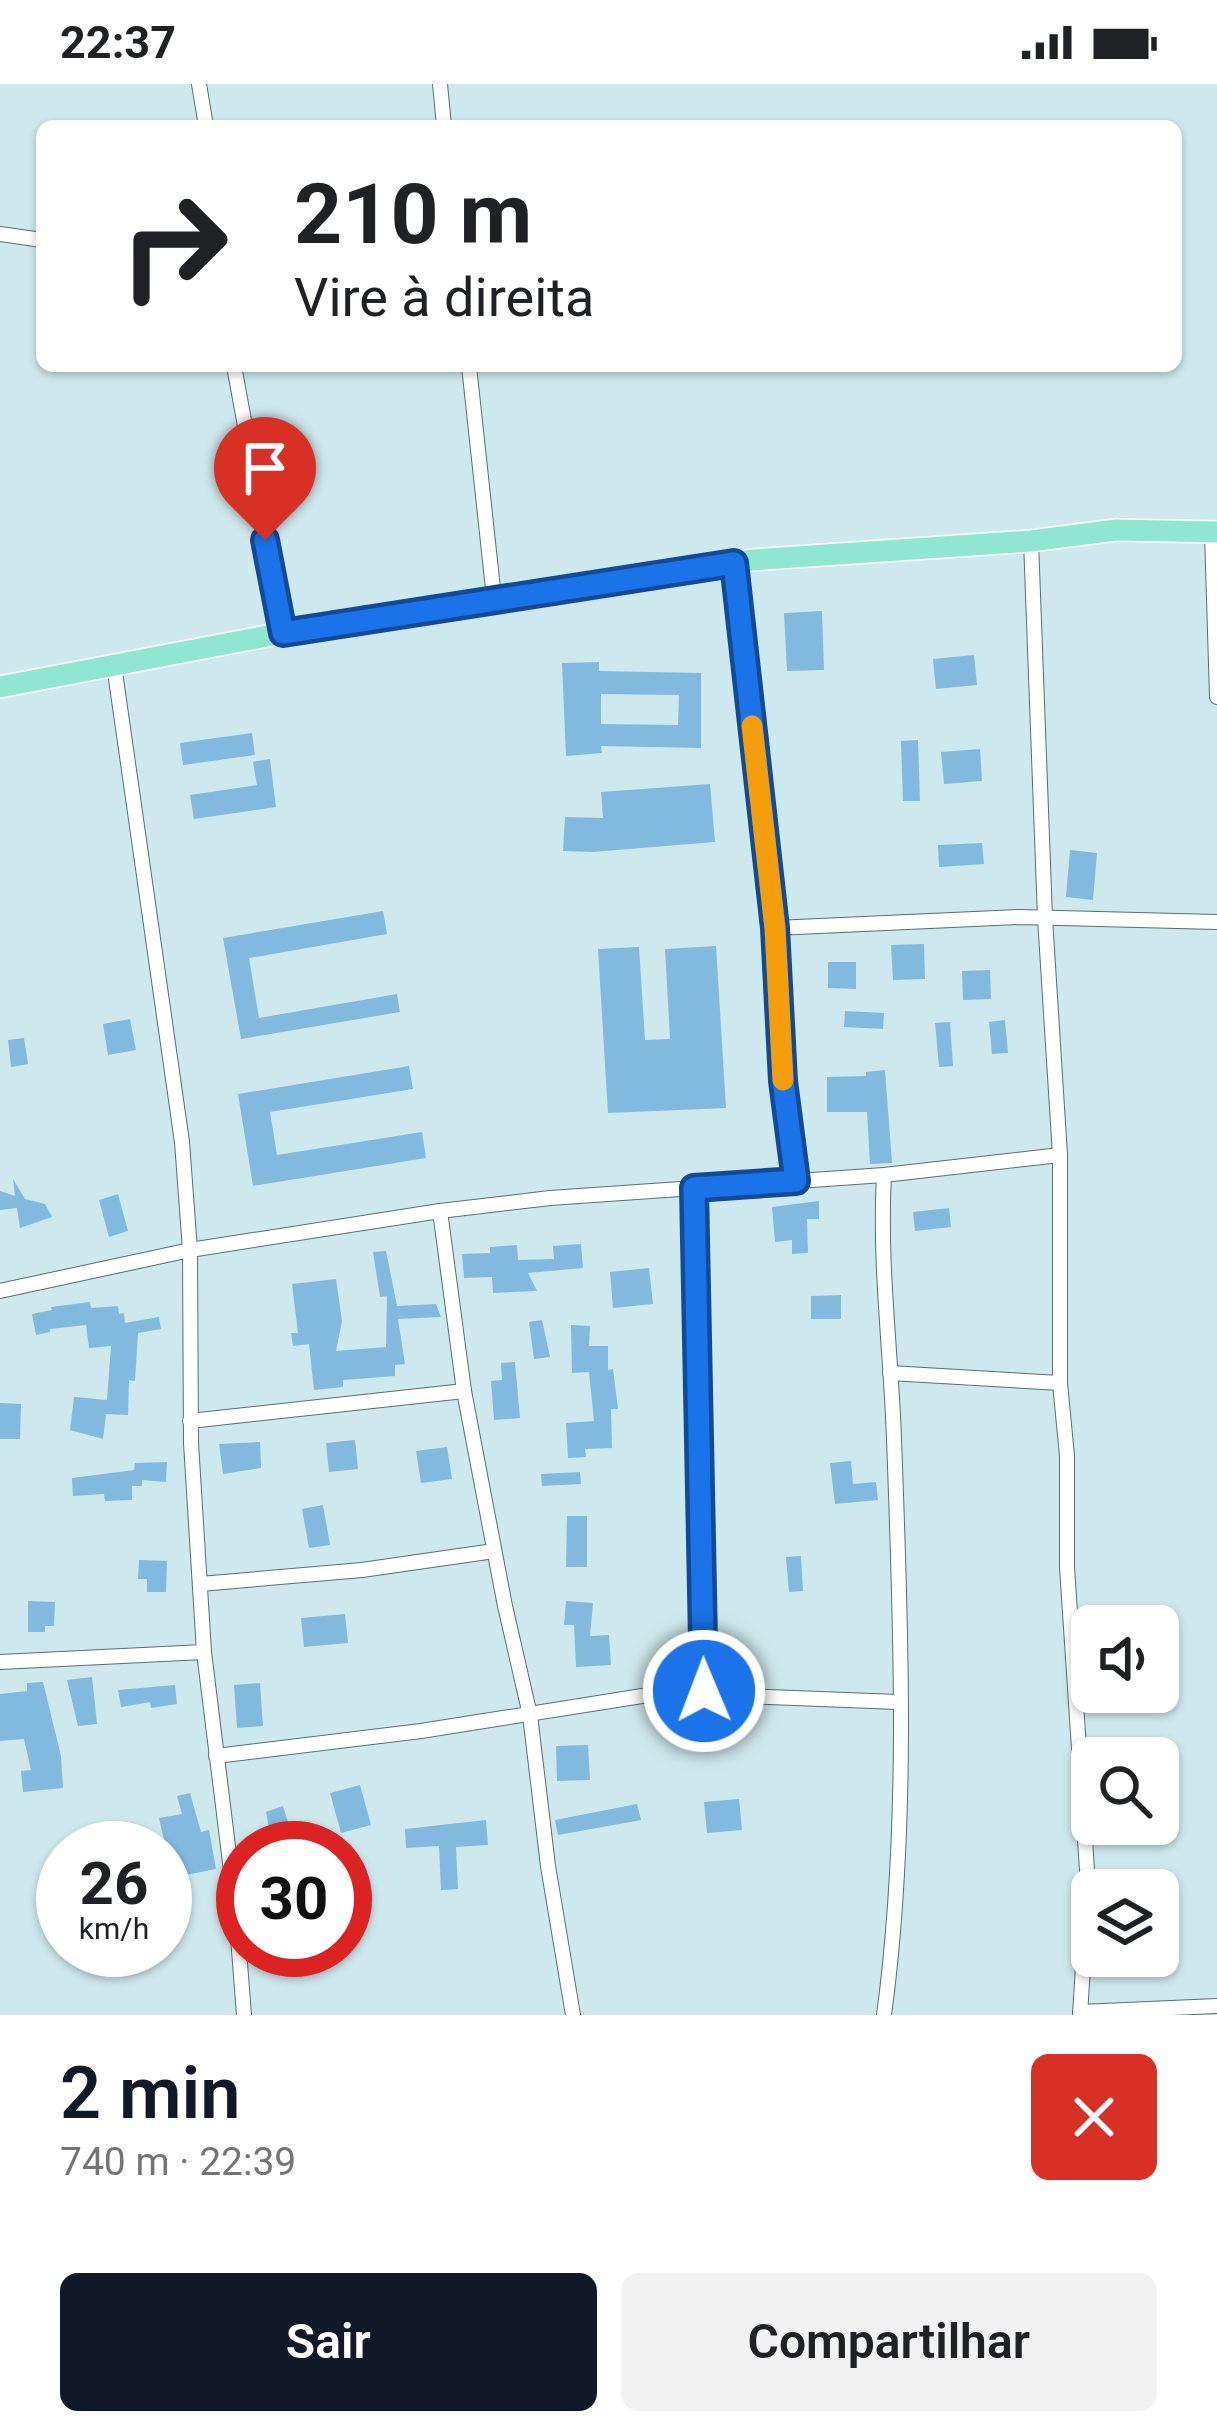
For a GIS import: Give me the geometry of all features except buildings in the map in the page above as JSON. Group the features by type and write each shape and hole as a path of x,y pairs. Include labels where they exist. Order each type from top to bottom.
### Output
{"main road":[{"path":"0,687 283,633 734,563 1031,541 1116,530 1214,532"}],"street":[{"path":"199,84 205,120"},
{"path":"440,84 443,120"},
{"path":"0,234 36,239"},
{"path":"235,372 283,633"},
{"path":"470,372 494,598"},
{"path":"1214,532 1217,697"},
{"path":"1031,541 1060,1155 1066,1567 1088,1885 1080,2013 1217,2006"},
{"path":"734,563 775,928 783,1081 796,1181"},
{"path":"115,665 182,1142 200,1584 244,2015"},
{"path":"775,928 1046,918 1217,922"},
{"path":"0,1291 190,1250 440,1210 1060,1155"},
{"path":"884,1174 881,1234 890,1373 898,1702 896,1892 884,2015"},
{"path":"694,1188 704,1691"},
{"path":"440,1210 464,1391 530,1715 548,1866 573,2015"},
{"path":"890,1373 1060,1383"},
{"path":"190,1421 464,1391"},
{"path":"200,1584 362,1570 494,1551"},
{"path":"0,1662 205,1652"},
{"path":"216,1756 530,1715 626,1696 704,1691 898,1702"}],"slow traffic":[{"path":"752,726 775,928 783,1080"}],"route":[{"path":"265,540 283,633 734,563 775,928 783,1081 796,1181 694,1188 704,1691"}]}
